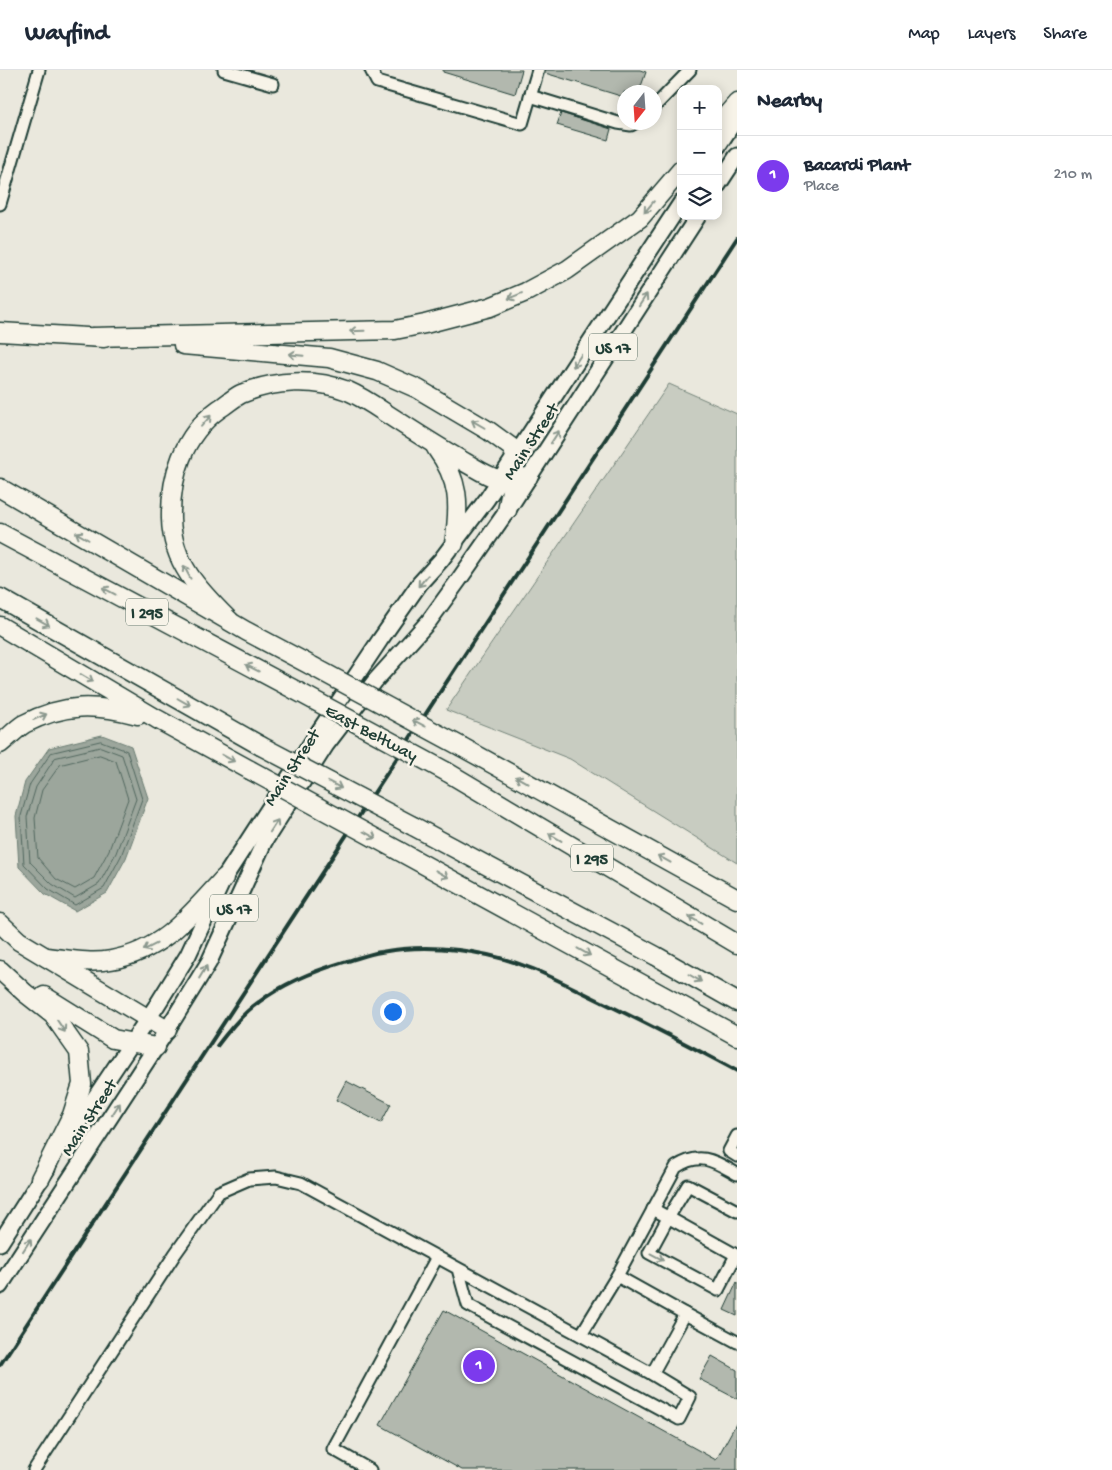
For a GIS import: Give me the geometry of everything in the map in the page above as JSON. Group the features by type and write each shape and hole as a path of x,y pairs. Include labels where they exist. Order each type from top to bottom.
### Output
{"highway":[{"path":"722,120 737,103"},
{"path":"93,336 395,330 490,307 526,292 567,270 604,244 640,218 677,175"},
{"path":"0,332 93,336 329,358 377,372 418,389 489,431 511,447 515,455 514,479 506,510"},
{"path":"230,621 190,578 177,552 171,524 171,497 177,465 190,440 210,416 239,395 262,387 291,382 323,384 348,392 369,403 434,445 514,479"},
{"path":"434,445 445,461 458,498 458,520 454,544"},
{"path":"0,488 230,621 737,899"},
{"name":"East Beltway","path":"0,533 446,772 737,944"},
{"path":"0,598 261,746 656,956 737,1002"},
{"path":"0,626 157,719 737,1036"},
{"path":"0,744 23,725 56,711 79,707 109,708 157,719"},
{"path":"46,957 91,962 111,961 151,947 171,934 224,878"},
{"path":"0,923 19,941 167,1030"},
{"path":"0,966 114,1039 156,1047"},
{"path":"0,970 53,1015 79,1052 82,1084 72,1115 40,1179"}],"main road":[{"path":"722,140 737,117"},
{"path":"722,179 737,156"},
{"name":"Main Street","path":"515,455 677,209"},
{"name":"Main Street","path":"0,1243 40,1179 133,1043 188,955 224,878 380,640 420,584 514,479 695,220"},
{"name":"Main Street","path":"0,1286 167,1030 209,962 264,842 326,745 375,681 429,621 506,510"}],"street":[{"path":"0,204 39,70"},
{"path":"224,70 273,84"},
{"path":"371,70 377,82 522,124 538,70"},
{"path":"662,99 690,70"},
{"path":"530,96 617,123"},
{"path":"737,1136 729,1151 737,1156"},
{"path":"582,1335 617,1276 676,1167 687,1160 698,1158 715,1162 737,1174"},
{"path":"34,1470 175,1254 219,1192 248,1179 276,1177 301,1183 582,1335 690,1397 679,1419 468,1304 458,1269"},
{"path":"653,1209 668,1218 737,1255 718,1290 649,1253 668,1218 688,1185 737,1211"},
{"path":"370,1470 333,1449 437,1257"},
{"path":"617,1276 737,1342"},
{"path":"652,1374 685,1314"}],"shaded area":[{"path":"669,384 737,414 737,863 570,759 446,710"}],"water":[{"path":"102,735 131,746 148,798 126,858 107,893 75,911 45,894 19,867 16,816 25,782 49,748"}],"building":[{"path":"443,70 522,70 515,94 443,72"},
{"path":"545,70 640,70 646,72 641,85 617,85 617,95 545,73"},
{"path":"561,113 611,129 608,140 557,125"},
{"path":"346,1081 391,1104 381,1123 336,1100"},
{"path":"737,1282 737,1316 724,1310"},
{"path":"444,1310 716,1460 737,1422 737,1470 462,1470 380,1425"},
{"path":"712,1356 737,1370 737,1399 699,1379"}],"railway":[{"path":"0,1365 737,238"},
{"path":"217,1046 253,1006 300,978 376,953 400,949 439,948 496,957 533,969 687,1044 737,1071"}],"place":[{"name":"Bacardi Plant","path":"479,1366"}]}
